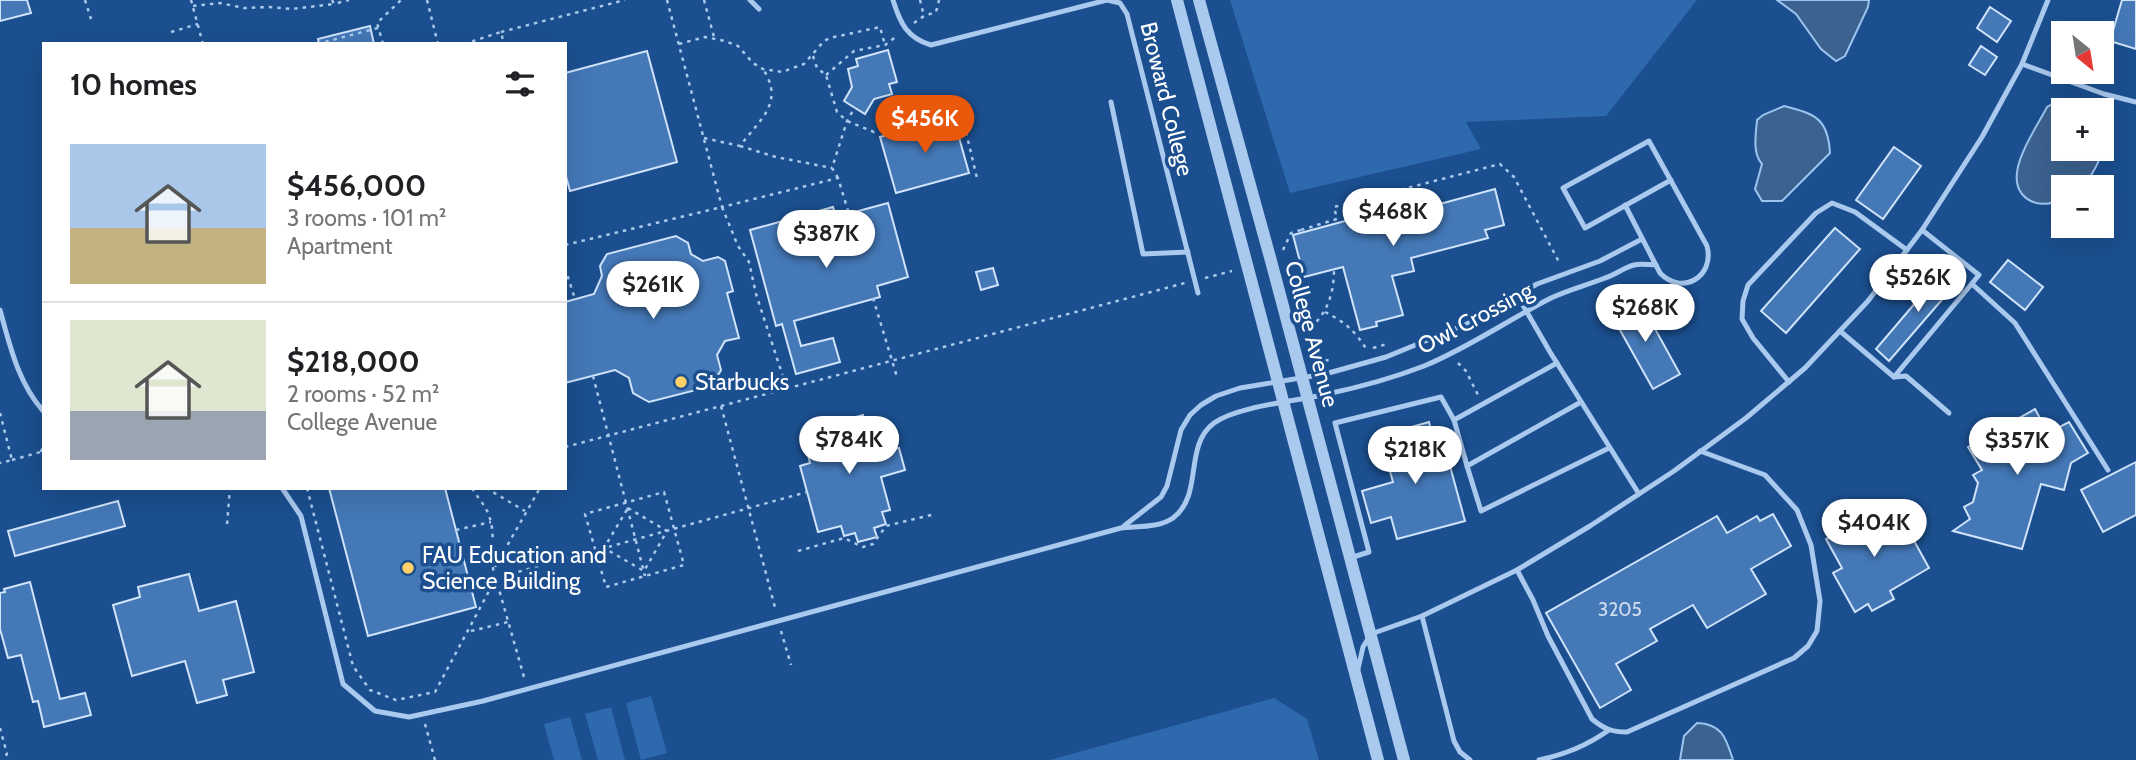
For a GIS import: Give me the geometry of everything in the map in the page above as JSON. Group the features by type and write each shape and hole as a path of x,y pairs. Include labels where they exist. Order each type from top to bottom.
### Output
{"street":[{"name":"College Avenue","path":"1177,0 1378,760"},
{"name":"College Avenue","path":"1199,0 1404,760"}],"lane":[{"path":"750,0 759,9"},
{"name":"Broward College","path":"893,0 905,30 918,41 931,45 1107,0 1120,3 1128,14 1198,293"},
{"path":"1358,685 1358,664 1363,647 1371,634 1422,616 1517,570 1639,494 1746,418 1789,382 1868,301 1922,230 1982,137 2022,64 2048,0"},
{"path":"2022,64 2104,94 2136,102"},
{"path":"1111,102 1143,254 1188,252"},
{"path":"1625,205 1656,265 1667,279 1679,283 1690,282 1707,269 1710,256 1707,246 1671,180 1649,141 1563,188 1585,228 1625,205 1671,180"},
{"path":"1789,382 1753,338 1742,319 1748,285 1816,213 1832,203 1855,212 1907,250"},
{"path":"1894,377 1979,275 1922,230"},
{"name":"Owl Crossing","path":"1121,528 1161,497 1167,486 1181,430 1190,415 1216,396 1240,388 1359,365 1417,346 1469,323 1552,277 1600,261 1642,239"},
{"name":"Owl Crossing","path":"1121,528 1157,525 1173,518 1188,495 1198,446 1204,433 1215,423 1231,415 1398,375 1450,354 1565,292 1634,265 1656,265"},
{"path":"1972,284 2015,323 2108,470"},
{"path":"1517,295 1639,494"},
{"path":"0,310 22,379 42,410"},
{"path":"1840,331 1894,377 1906,376 1948,413"},
{"path":"1454,420 1557,363"},
{"path":"1350,558 1369,552 1335,423 1441,397 1454,420 1481,511 1609,447"},
{"path":"1467,466 1581,402"},
{"path":"1517,570 1592,719 1602,728 1627,732 1794,658 1808,646 1817,631 1820,601 1811,545 1797,510 1765,475 1700,451"},
{"path":"283,490 301,516 343,684 375,711 409,717 483,701 1121,528"},
{"path":"1422,616 1454,741 1460,752 1470,760"},
{"path":"1539,760 1587,746 1609,730"}],"path":[{"path":"85,0 91,19"},
{"path":"191,0 202,42"},
{"path":"193,6 220,3 244,8 292,9 349,0"},
{"path":"382,42 377,23 401,0"},
{"path":"427,0 438,42"},
{"path":"470,42 625,0"},
{"path":"667,0 722,207 738,246 749,261 756,294 787,389"},
{"path":"704,0 714,39"},
{"path":"920,0 924,16"},
{"path":"171,32 198,24"},
{"path":"679,44 705,37 738,46 753,63 772,72 793,70 813,56 818,47 830,38 880,27 885,45 854,51 826,75"},
{"path":"325,42 378,28"},
{"path":"501,32 504,42"},
{"path":"813,56 817,68 826,75 837,112 847,121 874,132 891,124 960,107 977,178"},
{"path":"740,146 767,111 773,94 772,82 763,69"},
{"path":"832,168 847,121 855,107"},
{"path":"704,138 832,168 838,178 849,214"},
{"path":"1281,254 1291,233 1337,219 1334,207 1500,164 1514,177 1561,266"},
{"path":"567,245 838,178"},
{"path":"1302,334 1325,312 1334,286 1334,269"},
{"path":"567,446 1232,271"},
{"path":"567,274 575,299"},
{"path":"873,298 897,377"},
{"path":"1325,312 1342,320 1367,349"},
{"path":"1355,353 1394,342"},
{"path":"1307,345 1312,355 1321,361 1332,360"},
{"path":"1450,354 1466,371 1482,404"},
{"path":"593,376 645,576"},
{"path":"721,406 791,665"},
{"path":"0,413 12,460"},
{"path":"0,463 42,451"},
{"path":"227,524 230,490"},
{"path":"308,490 353,666 370,690 396,700 435,692 496,578 807,492"},
{"path":"473,490 491,522 491,558 524,677"},
{"path":"489,490 527,512"},
{"path":"494,569 539,490"},
{"path":"664,492 674,529 684,565 606,587 586,514 664,492"},
{"path":"628,508 667,531"},
{"path":"604,548 628,508"},
{"path":"798,551 844,538 863,547 873,544 887,526 935,514"},
{"path":"456,530 491,522"},
{"path":"644,570 667,531"},
{"path":"604,548 644,570"},
{"path":"469,632 508,622"},
{"path":"423,714 435,760"},
{"path":"0,728 6,754 4,760"}],"shaded area":[{"path":"1230,0 1697,0 1606,116 1466,122 1481,149 1290,193"},
{"path":"1777,0 1869,0 1845,56 1836,61 1821,49 1796,14"},
{"path":"2051,105 2051,161 2098,161 2091,175 2051,175 2051,203 2046,204 2031,201 2022,194 2017,185 2017,174 2024,150 2047,107"},
{"path":"1784,106 1818,119 1826,132 1830,153 1782,201 1762,201 1755,189 1762,164 1756,149 1757,120"},
{"path":"651,696 667,753 641,760 626,703"},
{"path":"1274,698 1307,719 1319,760 1050,760"},
{"path":"611,707 625,760 598,760 585,714"},
{"path":"570,717 582,760 554,760 544,724"},
{"path":"1697,723 1713,726 1722,734 1733,760 1680,760 1684,736"}],"building":[{"path":"0,0 27,0 31,13 0,21"},
{"path":"2122,0 2136,0 2136,49 2114,42 2114,27"},
{"path":"1990,7 2011,21 1997,42 1977,28"},
{"path":"370,26 374,42 319,42 318,39"},
{"path":"1981,46 1997,57 1985,75 1969,65"},
{"path":"888,50 897,82 889,84 892,94 874,99 865,114 844,101 852,87 848,69 858,66 856,59"},
{"path":"647,51 677,162 570,191 567,180 567,72"},
{"path":"953,116 969,173 896,193 880,137"},
{"path":"1894,147 1921,166 1883,219 1856,200"},
{"path":"1495,189 1504,225 1485,230 1488,238 1411,258 1414,271 1392,276 1403,315 1376,322 1377,326 1360,330 1343,267 1304,277 1293,235 1412,203 1414,211"},
{"path":"888,203 908,277 877,286 880,297 794,321 801,346 833,338 840,362 796,374 782,324 776,326 750,230 833,207 836,217"},
{"path":"1835,228 1860,249 1786,333 1761,311"},
{"path":"676,236 688,243 691,254 703,261 718,257 725,261 733,291 727,293 739,338 725,341 717,355 721,370 712,386 649,402 633,393 629,378 615,370 567,382 567,301 594,294 602,276 600,266 607,254"},
{"path":"2008,260 2043,287 2025,310 1990,282"},
{"path":"993,268 998,285 981,290 976,272"},
{"path":"1945,268 1959,280 1889,361 1876,349"},
{"path":"1638,298 1680,374 1653,389 1611,314"},
{"path":"2035,409 2048,433 2069,422 2088,453 2071,463 2064,490 2041,484 2022,549 1953,531 1970,519 1964,507 1973,502 1978,483 1973,475 1982,470 1968,447"},
{"path":"863,415 868,434 886,429 891,450 899,448 905,470 881,477 890,510 882,512 886,524 874,528 877,537 858,542 855,533 844,536 841,526 818,532 800,466 810,463 802,432"},
{"path":"1429,422 1441,469 1450,466 1465,521 1397,539 1391,517 1371,523 1362,491 1393,482 1380,436"},
{"path":"2136,462 2136,515 2103,532 2081,490"},
{"name":"FAU Education and Science Building","path":"330,490 446,490 476,607 368,636"},
{"path":"118,501 125,526 15,556 8,531"},
{"path":"1882,508 1895,532 1906,526 1929,568 1890,591 1894,599 1872,611 1868,604 1855,612 1833,573 1842,568 1826,539 1838,532 1836,529 1865,512 1867,516"},
{"path":"1773,514 1791,546 1751,569 1766,594 1707,628 1693,605 1650,629 1657,641 1616,664 1631,690 1600,708 1546,613 1717,516 1727,533 1757,516 1760,521"},
{"path":"189,574 199,611 236,601 254,672 223,680 227,695 197,703 185,661 132,676 113,605 140,597 138,587"},
{"path":"30,582 60,699 85,693 91,715 44,727 38,701 33,702 21,655 8,658 0,629 0,593 5,592 4,589"}],"place":[{"name":"Starbucks","path":"681,382"},
{"name":"FAU Education and Science Building","path":"408,568"}]}
